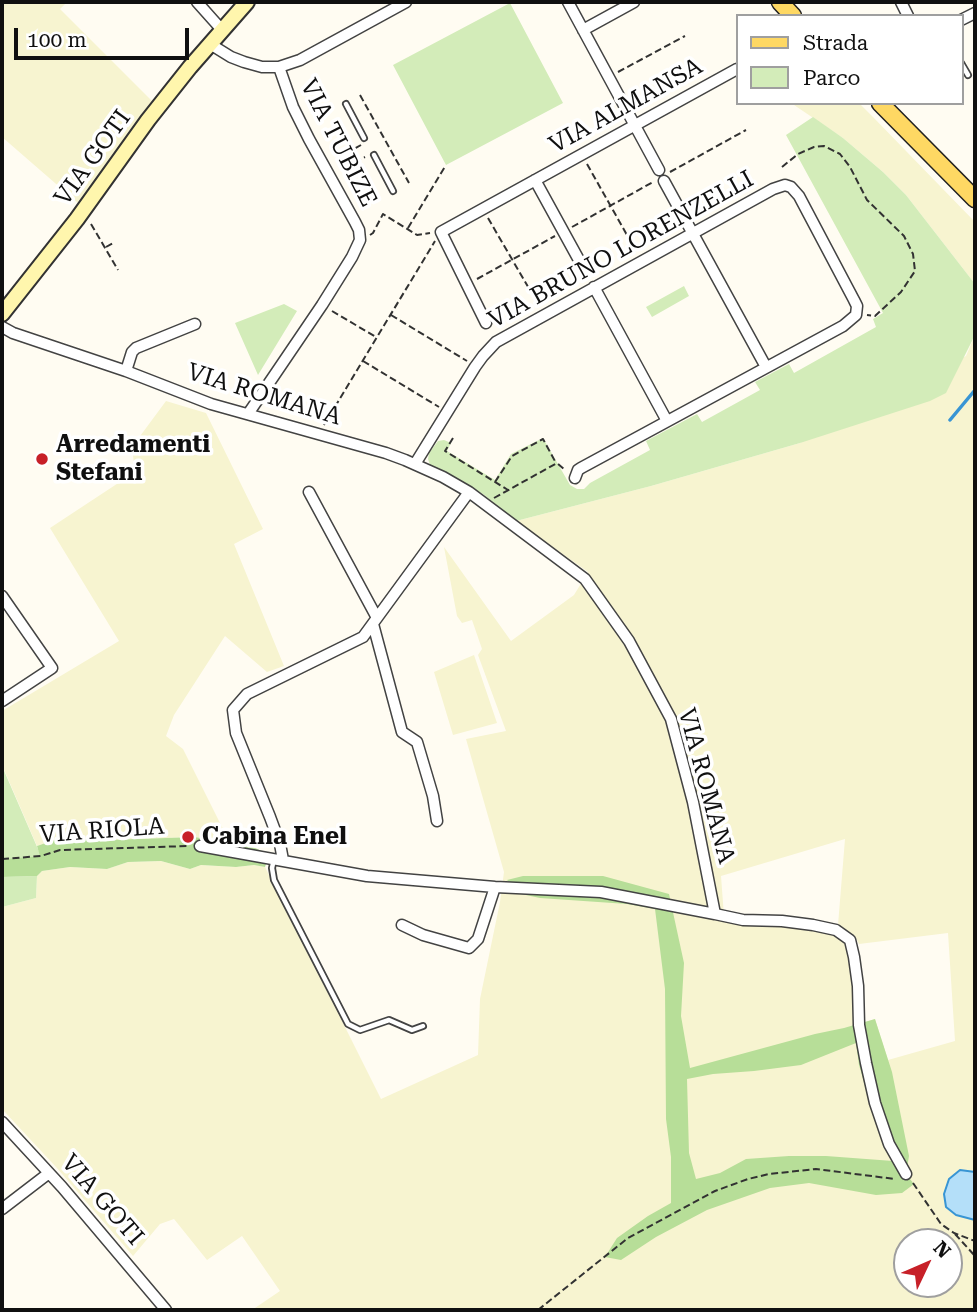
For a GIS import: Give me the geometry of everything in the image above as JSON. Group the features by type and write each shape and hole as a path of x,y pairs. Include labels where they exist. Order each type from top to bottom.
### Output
{"main road":[{"path":"882,105 975,200"}],"street":[{"path":"197,2 222,30"},
{"name":"VIA GOTI","path":"2,314 78,219 141,129 247,2"},
{"path":"210,44 244,62 262,67 279,67 300,60 406,2"},
{"path":"568,2 766,368"},
{"path":"583,30 634,2"},
{"name":"VIA TUBIZE","path":"248,415 322,305 360,240 355,222 293,107 279,67"},
{"name":"VIA ALMANSA","path":"441,232 736,70"},
{"name":"VIA ALMANSA","path":"535,180 585,271"},
{"name":"VIA BRUNO LORENZELLI","path":"415,464 475,366 496,342 773,188 785,185 791,187 799,196 857,306 856,315"},
{"path":"441,232 486,323"},
{"path":"594,287 667,421"},
{"path":"575,478 581,468 843,326 856,315"},
{"path":"126,371 136,348 195,324"},
{"name":"VIA ROMANA","path":"2,327 211,404 386,453 415,464 469,492 585,579 629,641 671,719 693,802 715,914"},
{"path":"309,492 375,621 402,732 417,742 433,796 437,821"},
{"path":"279,859 280,844 236,733 233,710 247,694 363,637 469,492"},
{"path":"2,596 52,668 2,701"},
{"name":"VIA RIOLA","path":"200,846 367,876 495,887 601,892 715,914"},
{"path":"402,925 423,935 469,948 478,939 495,887"},
{"path":"715,914 743,920 813,925 836,930 850,940 855,957 859,1025 866,1063 875,1103 903,1177"},
{"name":"VIA GOTI","path":"2,1122 166,1310"},
{"path":"2,1209 49,1173"}],"lane":[{"path":"963,66 968,75"},
{"path":"346,104 364,138"},
{"path":"374,155 393,191"},
{"path":"279,859 272,868 274,880 348,1024 360,1030 389,1020 412,1030 423,1026"}],"path":[{"path":"609,77 685,36"},
{"path":"360,95 409,183"},
{"path":"662,176 746,130"},
{"path":"782,167 814,147 824,146 840,154 850,167 867,201 904,236 913,254 915,271 901,292 875,316 856,315"},
{"path":"582,154 642,261"},
{"path":"407,229 446,165"},
{"path":"467,284 652,182"},
{"path":"482,209 544,314"},
{"path":"360,240 373,233 383,214 417,235 441,232"},
{"path":"87,217 118,270"},
{"path":"321,434 325,421 441,232"},
{"path":"105,248 113,243"},
{"path":"322,305 376,337"},
{"path":"390,315 475,366"},
{"path":"362,360 447,412"},
{"path":"453,438 445,451 508,491"},
{"path":"495,482 512,456 543,439 556,463 575,478"},
{"path":"484,503 556,463"},
{"name":"VIA RIOLA","path":"2,859 41,856 60,850 200,846"},
{"path":"538,1310 628,1238 716,1191 769,1174 816,1169 903,1177 947,1228"},
{"path":"963,1243 975,1256"}],"shaded area":[{"path":"2,2 67,2 60,9 152,101 78,203 2,137"},
{"path":"794,105 861,105 975,222 975,284 906,195 843,138"},
{"path":"975,335 975,1310 252,1310 280,1291 242,1236 207,1260 174,1219 160,1224 133,1256 2,1109 2,907 36,898 37,876 42,871 70,867 107,869 128,862 161,861 190,869 201,865 265,867 381,1099 478,1055 480,999 504,872 466,739 506,731 478,655 482,649 472,620 462,623 457,616 444,547 511,641 574,595 588,572 516,521 800,443 966,356","holes":["845,839 838,925 855,936 859,944 948,933 955,1041 888,1060 875,1019 859,1024 850,940 813,925 724,916 721,876"]},
{"path":"166,401 206,413 263,529 234,544 284,666 267,672 225,636 174,715 166,736 183,749 230,843 195,837 57,839 37,846 2,765 2,711 119,641 50,528 135,472 132,447"},
{"path":"474,655 497,723 453,735 434,672"}],"green space":[{"path":"510,3 563,103 446,165 393,65"},
{"path":"813,117 843,138 906,195 975,284 975,335 946,393 930,401 800,443 516,521 483,494 430,465 429,453 438,441 444,440 451,443 447,451 495,480 511,454 543,438 570,485 584,489 590,483 650,450 646,441 697,414 702,422 760,390 755,382 789,364 794,373 876,327 873,319 883,313 786,135"},
{"path":"684,286 689,296 652,317 646,307"},
{"path":"284,304 297,311 258,375 235,323"},
{"path":"2,766 41,856 2,859"},
{"path":"195,837 255,848 269,854 265,867 201,865 190,869 161,861 128,862 107,869 70,867 42,871 37,876 2,877 2,859 40,856 37,846 57,839"},
{"path":"37,876 36,898 2,907 2,877"},
{"path":"523,876 603,876 669,894 684,963 681,1016 690,1068 875,1019 892,1072 909,1156 906,1174 914,1184 902,1193 876,1195 809,1183 770,1188 707,1210 656,1237 621,1260 605,1257 617,1238 671,1203 671,1157 666,1119 665,989 655,909 627,904 540,898 521,894 507,880","holes":["856,1043 859,1065 871,1106 893,1161 826,1156 746,1159 720,1173 696,1179 689,1153 687,1079 801,1065"]}],"water":[{"path":"960,1170 975,1172 975,1220 956,1215 946,1207 944,1194 949,1179"}],"waterway":[{"path":"950,420 975,390"}],"place":[{"name":"Arredamenti Stefani","path":"42,459"},
{"name":"Cabina Enel","path":"188,837"}]}
